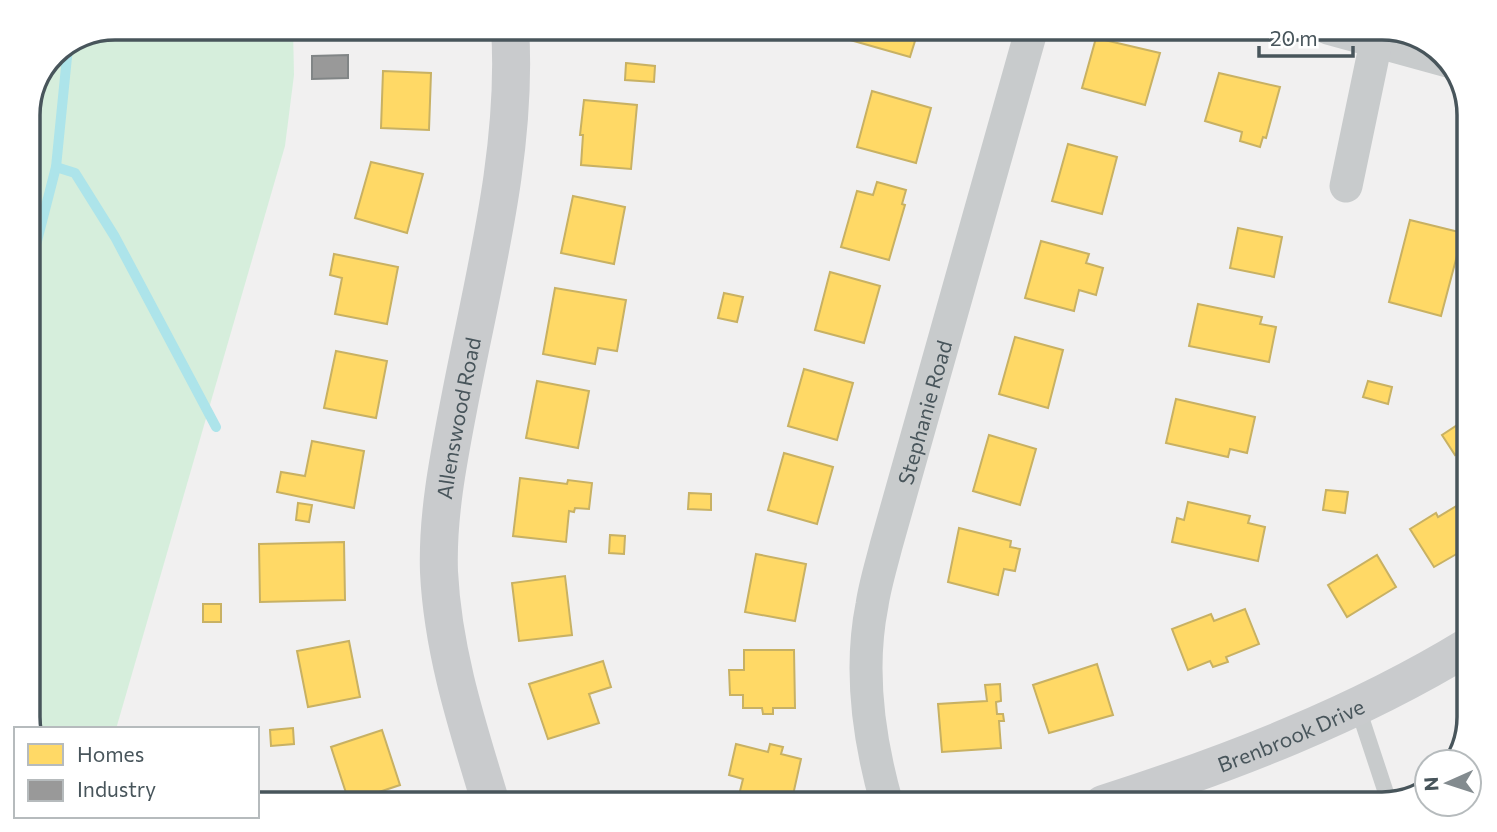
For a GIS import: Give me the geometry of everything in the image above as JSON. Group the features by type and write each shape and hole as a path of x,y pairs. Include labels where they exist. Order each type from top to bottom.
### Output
{"street":[{"name":"Allenswood Road","path":"487,792 458,695 445,633 439,571 441,513 452,438 500,188 508,129 511,40"},
{"name":"Stephanie Road","path":"884,792 876,766 868,710 867,657 871,607 1029,40"},
{"path":"1370,40 1426,55"},
{"path":"1346,186 1377,42"},
{"name":"Brenbrook Drive","path":"1137,792 1232,759 1357,705 1457,653"}],"lane":[{"path":"1357,705 1386,792"}],"green space":[{"path":"293,40 294,75 285,146 117,727 41,727 40,110 48,82 66,59 87,46 101,42"}],"building: Homes":[{"path":"850,40 915,40 910,57"},
{"path":"1095,40 1160,53 1145,105 1082,88"},
{"path":"626,63 655,66 654,82 625,80"},
{"path":"383,71 431,73 429,130 381,128"},
{"path":"1219,73 1280,87 1266,138 1263,137 1260,147 1240,141 1242,132 1205,121"},
{"path":"872,91 931,108 916,163 857,147"},
{"path":"584,100 637,105 631,169 581,165 583,135 580,135"},
{"path":"1068,144 1117,157 1102,214 1052,201"},
{"path":"371,162 423,174 407,233 355,218"},
{"path":"877,182 906,190 902,204 905,205 889,260 841,247 857,191 873,195"},
{"path":"573,196 625,207 614,264 561,253"},
{"path":"1410,220 1457,232 1457,256 1441,316 1389,302"},
{"path":"1238,228 1282,237 1274,277 1230,268"},
{"path":"1041,241 1089,254 1086,263 1103,268 1096,295 1079,290 1074,311 1025,298"},
{"path":"334,254 398,267 387,324 335,314 342,278 330,275"},
{"path":"830,272 880,286 864,343 815,330"},
{"path":"555,288 626,300 617,351 598,348 595,364 543,354"},
{"path":"724,293 743,297 737,322 718,318"},
{"path":"1198,304 1262,317 1260,324 1276,327 1269,362 1189,346"},
{"path":"1015,337 1063,350 1048,408 999,394"},
{"path":"336,351 387,361 376,418 324,408"},
{"path":"804,369 853,383 837,440 788,426"},
{"path":"537,381 589,391 578,448 526,438"},
{"path":"1368,381 1392,387 1388,404 1363,397"},
{"path":"1176,399 1255,417 1247,453 1230,449 1228,457 1166,443"},
{"path":"1457,425 1457,454 1455,455 1442,435"},
{"path":"989,435 1036,449 1020,505 973,491"},
{"path":"312,441 364,451 354,508 277,492 281,472 305,476"},
{"path":"784,453 833,467 817,524 768,510"},
{"path":"520,478 567,484 568,480 592,483 589,509 575,508 574,512 569,511 566,542 513,536"},
{"path":"1326,490 1348,492 1345,513 1323,510"},
{"path":"689,493 711,494 711,510 688,509"},
{"path":"1188,502 1250,516 1248,523 1265,527 1258,561 1172,542 1177,518 1184,520"},
{"path":"298,503 312,505 309,522 296,520"},
{"path":"1457,506 1457,554 1434,567 1410,529 1436,513 1438,517"},
{"path":"959,528 1011,541 1010,547 1020,549 1015,571 1004,569 998,595 948,582"},
{"path":"610,535 625,536 624,554 609,553"},
{"path":"344,542 345,600 260,602 259,544"},
{"path":"756,554 806,564 795,621 745,612"},
{"path":"1377,555 1396,587 1347,617 1328,585"},
{"path":"565,576 572,635 519,641 512,583"},
{"path":"203,604 221,604 221,622 203,622"},
{"path":"1245,609 1259,644 1226,657 1228,662 1213,667 1210,661 1188,670 1172,629 1211,614 1214,621"},
{"path":"349,641 360,697 308,707 297,651"},
{"path":"744,650 794,650 795,708 773,708 773,714 763,714 762,708 743,708 743,695 730,695 729,670 744,670"},
{"path":"603,661 611,687 589,694 599,723 548,739 529,684"},
{"path":"1097,664 1113,715 1049,733 1033,685"},
{"path":"1000,684 1001,701 996,702 997,714 1003,714 1004,721 999,721 1001,748 942,752 938,704 987,701 985,685"},
{"path":"293,728 294,744 271,746 270,730"},
{"path":"382,730 400,785 379,792 346,792 331,747"},
{"path":"736,744 768,752 770,744 783,747 781,754 801,759 794,792 740,792 743,779 729,775"}],"building: Industry":[{"path":"348,55 348,78 312,79 312,56"}],"waterway":[{"path":"40,229 56,167 67,58"},
{"path":"56,167 75,173 115,237 216,427"}]}
